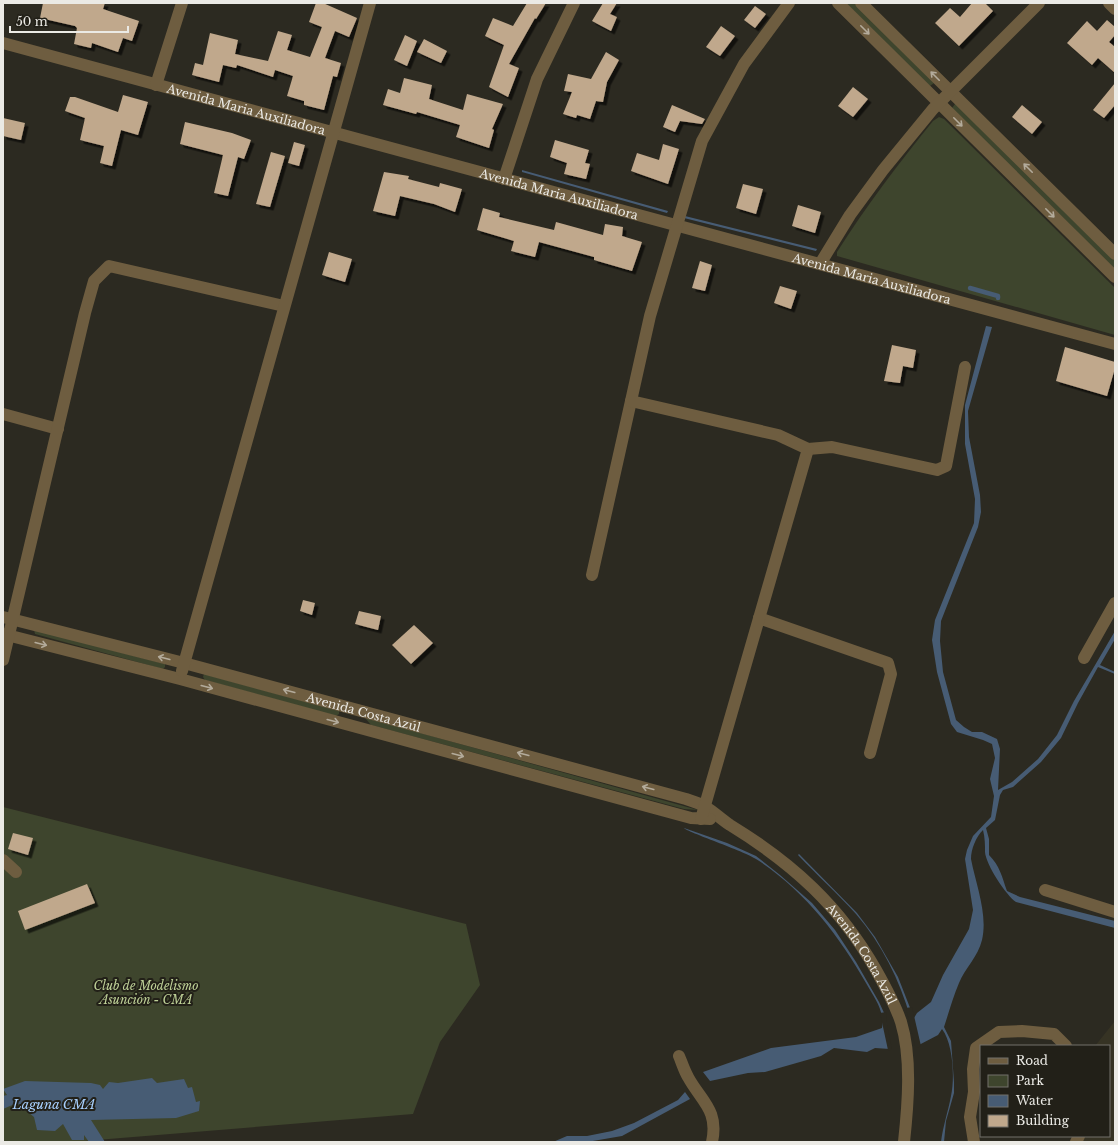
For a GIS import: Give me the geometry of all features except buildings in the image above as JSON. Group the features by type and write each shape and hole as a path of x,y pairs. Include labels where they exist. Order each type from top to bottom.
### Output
{"street":[{"path":"156,85 182,3"},
{"path":"180,680 332,132 370,3"},
{"path":"504,179 537,79 574,3"},
{"path":"592,575 650,316 675,225 700,147 718,108 744,64 789,3"},
{"path":"838,3 1115,277"},
{"path":"861,3 1115,254"},
{"path":"820,264 850,215 870,187 939,104 1039,3"},
{"path":"1109,3 1115,9"},
{"name":"Avenida Maria Auxiliadora","path":"3,44 1115,344"},
{"path":"3,660 8,618 58,429 85,312 94,281 109,266 284,306"},
{"path":"631,401 778,436 808,449 832,447 937,470 946,466 964,366"},
{"path":"3,414 58,429"},
{"path":"701,819 808,449"},
{"path":"1084,658 1115,603"},
{"name":"Avenida Costa Azúl","path":"8,618 184,663 686,799 705,806 719,818 761,844 784,861 809,883 827,902 863,946 884,984 901,1022 908,1065 908,1094 904,1142"},
{"path":"759,618 888,663 891,674 870,753"},
{"name":"Avenida Costa Azúl","path":"6,635 180,680 691,818 719,818"},
{"path":"350,726 354,709"},
{"path":"3,860 16,872"},
{"path":"1045,890 1115,912"},
{"path":"980,1045 999,1032 1022,1031 1054,1034 1065,1045"},
{"path":"974,1142 970,1117 974,1092 973,1068 976,1048 980,1045"},
{"path":"679,1056 688,1077 712,1113 714,1132 712,1142"}],"shaded area":[{"path":"1115,1021 1115,1142 1078,1142 1078,1137 1110,1137 1110,1045 1096,1045"}],"green space":[{"path":"846,3 854,3 934,81 934,83 930,86"},
{"path":"955,104 957,104 1115,260 1115,269 952,108"},
{"path":"939,117 944,119 1115,288 1115,335 837,256 837,252 859,218 883,185 933,121"},
{"path":"34,630 165,664 165,667 163,669 35,634"},
{"path":"204,674 339,711 339,714 336,716 205,680 203,677"},
{"path":"366,719 698,810 684,809 371,725"},
{"name":"Club de Modelismo Asunción - CMA","path":"3,807 466,924 480,985 440,1042 413,1114 72,1142 3,1142"}],"water":[{"path":"522,170 668,211 667,213 522,172"},
{"path":"685,216 817,249 816,251 684,218"},
{"path":"986,326 992,327 968,411 969,437 980,495 981,512 978,527 941,621 940,641 943,672 956,720 972,732 982,732 997,739 1000,749 998,790 1012,782 1038,759 1057,735 1074,701 1115,631 1115,639 1100,665 1115,672 1115,674 1098,667 1061,738 1041,762 1013,787 1003,790 1000,795 995,820 986,828 989,839 989,855 993,859 1002,876 1007,891 1020,897 1115,921 1115,928 1016,902 1007,893 993,872 986,858 983,830 980,833 973,847 971,859 981,900 984,920 982,940 975,957 959,983 944,1027 951,1041 954,1093 946,1121 944,1142 941,1142 953,1080 951,1052 946,1035 942,1029 938,1035 917,1046 902,993 878,943 856,914 798,855 799,854 857,913 875,937 898,977 914,1018 917,1013 931,1002 943,975 969,929 973,910 965,859 973,836 991,817 994,796 990,779 995,758 992,744 957,732 951,724 937,672 932,640 935,620 974,523 975,499 965,444 965,405"},
{"path":"684,828 727,843 756,856 812,903 835,930 856,962 879,1002 885,1015 890,1049 875,1048 867,1052 834,1048 821,1056 765,1072 748,1073 710,1081 703,1072 771,1048 856,1037 882,1028 883,1022 875,999 844,948 818,914 789,884 756,859"},
{"name":"Laguna CMA","path":"152,1078 157,1083 184,1079 188,1088 192,1087 196,1102 200,1101 199,1111 176,1118 91,1120 105,1142 89,1142 84,1135 84,1140 72,1140 63,1124 55,1131 37,1130 34,1117 17,1103 3,1109 3,1096 7,1095 3,1089 25,1081 91,1083 100,1085 103,1089 109,1082 118,1083"},
{"path":"685,1092 690,1099 622,1136 587,1142 553,1142 567,1136 587,1136 612,1131 634,1123 678,1100"}],"pier":[{"path":"912,1007 921,1046 917,1048 915,1046 906,1008"},
{"path":"886,1012 892,1049 890,1051 888,1050 880,1013"}],"waterway":[{"path":"970,288 998,296 998,298"}]}
